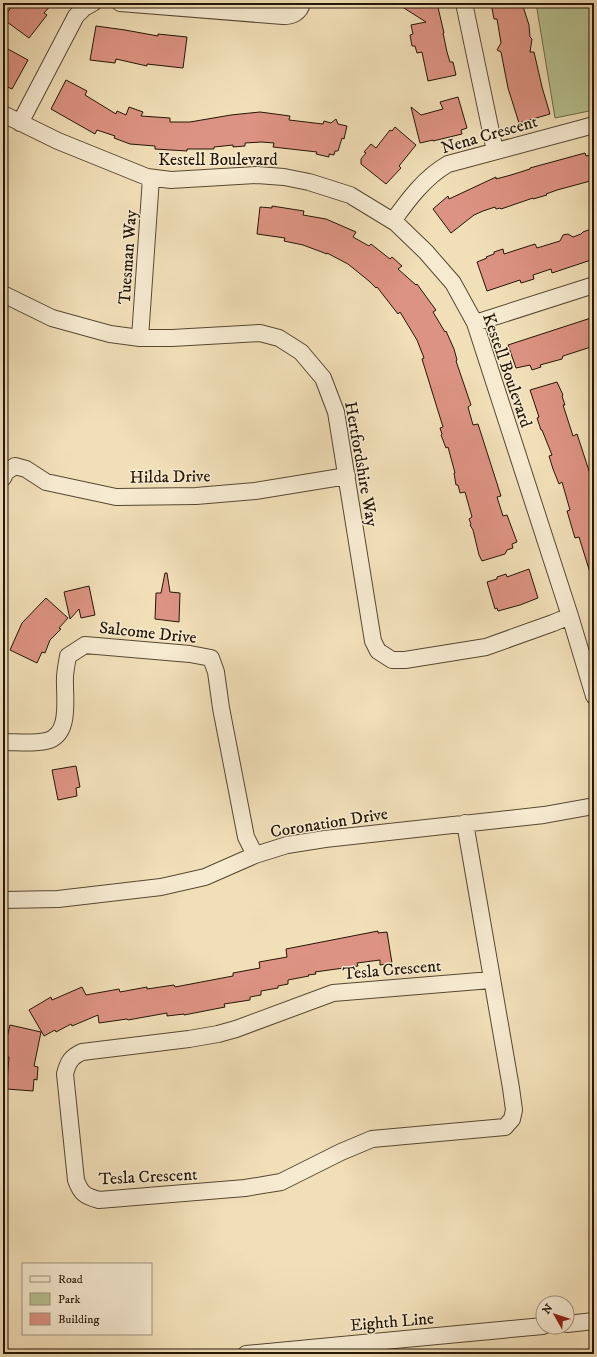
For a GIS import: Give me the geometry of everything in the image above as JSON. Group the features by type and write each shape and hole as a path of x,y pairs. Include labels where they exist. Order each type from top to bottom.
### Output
{"street":[{"path":"20,123 76,16 84,8 93,3"},
{"path":"120,3 290,16 301,8 302,3"},
{"path":"464,3 495,151"},
{"name":"Kestell Boulevard","path":"3,114 101,160 151,178 171,180 257,175 284,177 309,182 350,195 396,223 426,252 453,283 475,323 570,616 594,696"},
{"name":"Nena Crescent","path":"393,221 412,196 430,176 448,164 594,125"},
{"name":"Tuesman Way","path":"140,338 151,178"},
{"path":"475,323 594,285"},
{"name":"Hertfordshire Way","path":"3,294 52,318 110,334 140,338 172,338 260,333 279,338 301,352 323,378 336,412 373,641 378,651 392,660 405,660 486,647 570,616"},
{"name":"Hilda Drive","path":"3,478 6,472 16,466 46,482 116,496 188,496 255,491 346,476"},
{"name":"Salcome Drive","path":"3,742 47,741 57,735 63,725 65,712 64,677 68,656 85,645 190,654 211,658 216,672 221,708 246,837 255,855"},
{"name":"Coronation Drive","path":"3,900 58,899 161,887 205,877 255,855 287,845 325,839 544,815 594,806"},
{"name":"Tesla Crescent","path":"465,824 514,1110 512,1119 505,1127 372,1139 341,1152 281,1182 245,1188 99,1200 87,1197 80,1190 76,1180 65,1074 68,1063 82,1052 218,1034 236,1029 333,993 491,980"},
{"path":"575,1323 594,1321"},
{"name":"Eighth Line","path":"246,1354 535,1327"}],"green space":[{"path":"536,3 594,3 594,110 555,118"}],"building":[{"path":"14,3 53,3 44,13 47,15 29,38 3,19"},
{"path":"396,3 437,3 447,52 450,62 453,62 456,75 428,81 422,52 417,53 415,46 412,46 410,35 413,34 411,25 426,22"},
{"path":"491,3 522,3 529,25 530,37 532,39 530,52 534,52 550,114 519,123 508,88 501,52 497,50 501,43 497,19 494,19"},
{"path":"96,26 158,36 158,34 187,37 183,68 147,64 147,66 116,59 115,63 90,60"},
{"path":"6,48 28,60 12,89 3,85 3,55"},
{"path":"66,80 87,91 85,95 116,114 117,111 126,115 129,107 143,112 141,116 170,118 170,122 190,122 260,112 290,116 289,120 323,124 324,121 331,123 336,119 338,124 347,126 344,139 342,138 338,151 335,151 334,155 329,154 329,157 316,154 317,152 273,147 274,143 262,142 245,143 245,146 233,147 233,145 214,147 214,149 187,149 187,151 155,149 155,146 130,144 114,138 115,136 97,130 95,134 51,109"},
{"path":"458,97 467,128 461,130 462,134 420,143 411,107 421,115 443,109 440,102"},
{"path":"395,127 416,145 399,166 401,168 386,184 361,164 361,159 366,153 364,152 371,144 376,148 390,130 392,131"},
{"path":"585,153 586,156 594,154 594,180 557,190 546,194 547,195 533,198 501,209 496,209 495,207 483,211 474,215 451,233 433,209 448,196 449,199 496,177 496,179"},
{"path":"272,206 304,211 303,215 326,219 356,232 353,237 369,246 371,244 390,259 392,257 402,266 398,269 416,285 417,284 436,310 433,312 445,332 446,331 454,349 456,361 471,405 468,407 473,425 478,424 501,496 497,497 503,516 507,515 517,542 512,544 513,548 507,550 505,554 482,561 479,555 473,530 470,525 469,519 472,517 465,492 460,493 458,485 456,485 455,473 448,447 446,448 441,435 440,428 443,427 422,359 424,358 417,340 400,312 398,314 377,287 376,288 348,264 327,253 303,245 284,241 285,238 257,234 260,207 272,208"},
{"path":"588,230 594,233 594,259 552,273 551,269 533,275 534,279 521,283 520,280 487,291 477,262 494,254 494,252 503,249 504,254 535,244 537,248 560,241 563,235 568,234 573,237"},
{"path":"594,317 594,346 563,356 562,359 540,365 541,367 532,370 530,365 516,368 508,345"},
{"path":"557,382 563,395 565,405 563,405 573,436 577,434 594,486 594,578 592,579 579,537 575,538 567,511 570,510 562,482 559,484 553,469 549,456 552,455 541,430 537,418 539,417 530,390"},
{"path":"529,569 538,598 498,611 497,608 495,609 487,582 506,574 507,577"},
{"path":"165,573 167,573 170,592 180,593 179,622 155,619 156,593 161,593"},
{"path":"89,586 95,615 81,618 79,609 70,619 64,592"},
{"path":"46,598 68,618 59,628 61,629 50,640 45,653 42,652 37,663 10,650 22,623"},
{"path":"76,766 80,787 76,788 77,796 58,800 52,770"},
{"path":"378,931 378,933 387,932 392,963 380,965 380,960 357,963 358,966 315,972 316,974 288,980 288,984 278,986 278,988 261,991 261,995 250,997 250,1000 224,1004 225,1007 184,1015 167,1016 167,1013 128,1020 99,1023 98,1015 72,1026 71,1024 56,1032 55,1030 44,1036 29,1010 51,997 52,1000 82,987 86,995 119,989 120,992 147,987 147,989 174,985 175,987 233,976 233,973 260,968 259,962 287,957 286,949"},
{"path":"10,1025 41,1032 34,1066 38,1067 37,1080 34,1079 33,1091 7,1089 5,1084 7,1081 9,1057 3,1055"}]}
